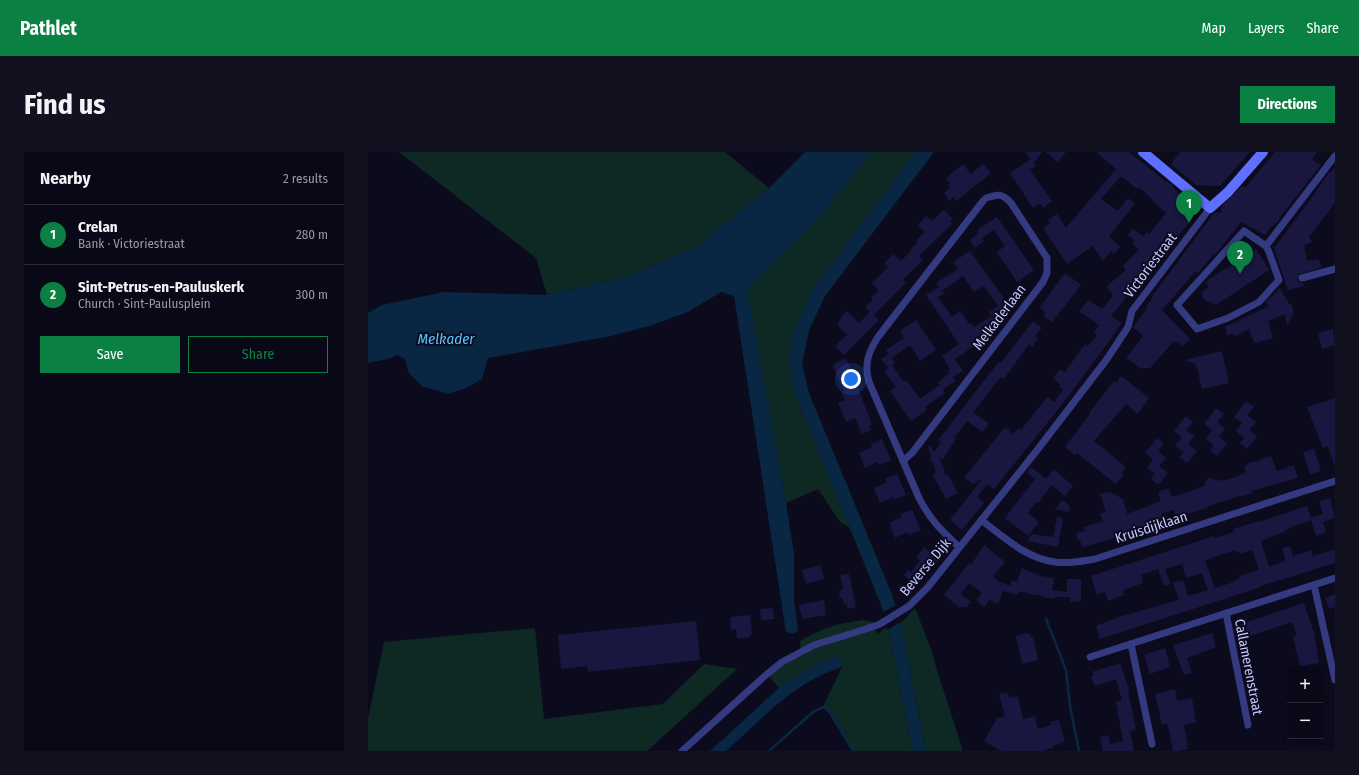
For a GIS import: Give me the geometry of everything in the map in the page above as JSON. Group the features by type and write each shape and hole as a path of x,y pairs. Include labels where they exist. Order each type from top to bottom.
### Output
{"main road":[{"path":"1144,152 1210,208"},
{"name":"Victoriestraat","path":"1210,208 1228,192 1263,152"}],"street":[{"path":"1266,246 1335,156"},
{"name":"Melkaderlaan","path":"903,461 912,452 1043,282 1047,273 1047,258 1011,203 1001,195 997,194 984,200 878,337 867,359 867,373 869,382 903,461 927,514 938,528 959,547"},
{"name":"Victoriestraat","path":"1128,327 1132,311 1210,208"},
{"path":"1244,231 1266,246 1279,280 1259,302 1228,318 1197,329 1177,305 1244,231"},
{"path":"1302,278 1335,268"},
{"name":"Beverse Dijk","path":"682,751 782,662 814,644 880,624 917,600 1108,359 1128,327"},
{"name":"Kruisdijklaan","path":"981,520 1022,551 1055,562 1072,562 1095,559 1335,481"},
{"name":"Callamerenstraat","path":"1090,657 1335,578"},
{"path":"1314,584 1335,680"},
{"name":"Callamerenstraat","path":"1226,613 1248,725"},
{"path":"1131,644 1152,744"}],"green space":[{"path":"399,152 725,152 769,188 696,247 626,277 547,295 536,258"},
{"path":"871,152 916,152 813,289 796,397 850,528 840,522 818,489 786,503 746,287 756,280 817,220"},
{"path":"915,608 934,657 963,751 926,751 901,623"},
{"path":"863,620 873,622 877,634 888,626 913,751 853,751 829,711 823,707 842,667 840,662 821,662 792,678 779,688 769,676 784,664 801,655 800,641 830,627"},
{"path":"535,628 544,719 663,704 704,664 737,669 647,751 368,751 368,718 384,642"}],"water":[{"name":"Melkader","path":"805,152 871,152 817,220 747,287 794,554 794,599 798,631 793,634 786,632 734,296 721,292 688,312 649,326 611,336 488,358 482,379 466,388 448,394 422,386 409,373 405,359 397,355 388,359 368,363 368,313 382,305 444,292 547,295 626,277 696,247 769,188"},
{"path":"916,152 934,152 825,296 809,330 802,364 809,393 893,597 901,623 926,751 913,751 888,626 880,602 796,397 788,364 796,326 813,289"},
{"path":"839,656 842,667 809,682 794,691 766,714 726,751 710,751 792,678 821,662"}],"pier":[{"path":"897,605 903,621 887,630 881,613"}],"building":[{"path":"1025,152 1042,152 1034,163 1036,166 1030,170 1052,201 1043,208 1041,204 1038,204 1033,208 1010,173 1031,159"},
{"path":"1046,152 1066,152 1058,162"},
{"path":"1096,152 1129,152 1166,182 1167,181 1192,204 1193,218 1111,316 1122,323 1060,407 994,489 987,484 977,497 984,503 962,530 950,520 983,478 973,484 964,478 1005,427 1013,434 1019,428 1021,430 1047,397 1054,402 1063,390 1059,387 1061,385 1053,378 1060,369 1065,372 1085,344 1088,346 1097,335 1094,332 1099,325 1079,311 1088,300 1102,309 1113,296 1107,286 1126,270 1123,266 1139,249 1132,244 1135,241 1128,235 1133,229 1143,236 1147,232 1149,234 1166,213 1139,187 1137,189 1121,176 1101,199 1118,211 1128,198 1135,204 1109,236 1120,247 1114,254 1111,251 1103,261 1093,246 1067,264 1043,228 1050,223 1048,220 1057,214 1066,228 1116,169"},
{"path":"1180,152 1250,152 1220,186 1196,185 1171,164"},
{"path":"1275,152 1317,152 1312,159 1321,165 1279,218 1280,219 1266,234 1263,234 1241,222 1215,255 1214,254 1198,273 1195,272 1162,310 1190,339 1182,346 1178,342 1176,343 1174,341 1150,368 1142,369 1126,358 1143,336 1133,327 1147,308 1146,307 1153,295 1214,213 1221,212 1222,206 1242,186 1245,188"},
{"path":"963,164 971,174 983,164 991,173 956,201 953,197 949,201 944,193 950,187 948,185 950,184 946,179"},
{"path":"1335,167 1335,203 1309,237 1312,242 1304,245 1307,261 1319,259 1321,268 1299,274 1297,280 1300,283 1303,283 1304,286 1288,290 1274,248 1329,172 1330,173"},
{"path":"944,210 953,219 950,222 952,224 919,256 923,260 903,279 906,283 874,315 879,320 844,355 835,346 847,335 837,325 842,317 841,316 847,311 859,323 870,312 865,307 873,300 871,298 879,290 872,283 888,267 884,264 893,254 901,261 918,242 916,240 925,232 918,225 926,216 932,221"},
{"path":"997,217 1034,270 1017,282 997,252 1005,246 994,230 982,238 984,241 975,248 970,240 979,233 977,230"},
{"path":"1256,249 1269,270 1215,305 1212,302 1205,301 1202,296 1203,291 1209,287 1205,282"},
{"path":"970,251 1011,308 995,319 989,312 998,306 984,286 974,292 963,276 942,291 936,283 958,269 953,262"},
{"path":"1065,273 1081,285 1052,322 1043,316 1046,313 1040,307"},
{"path":"939,287 944,294 938,297 952,317 960,311 969,324 971,323 974,327 992,316 998,323 978,337 981,341 955,359 963,371 953,377 956,381 943,389 945,393 925,407 927,410 911,421 890,391 896,387 884,371 892,365 904,382 906,380 920,399 940,385 938,382 950,373 948,370 950,369 942,356 959,344 926,295"},
{"path":"1280,288 1289,304 1291,303 1294,312 1287,326 1285,314 1268,321 1273,338 1254,343 1249,329 1235,336 1233,333 1227,336 1225,327 1269,306 1266,302"},
{"path":"916,320 936,350 920,361 910,345 892,358 895,363 888,368 881,359 889,354 886,350 904,338 900,331"},
{"path":"1033,321 1042,328 1035,336 1038,339 1032,347 1029,344 1004,379 1001,377 973,412 988,423 987,427 982,432 967,421 954,438 956,439 942,460 938,457 946,472 944,470 945,476 948,475 958,493 946,499 932,474 936,473 933,462 929,459 931,457 928,446 930,445 934,452 941,442 938,440"},
{"path":"1333,329 1335,345 1322,349 1318,333"},
{"path":"1222,351 1229,383 1202,389 1196,364 1184,360"},
{"path":"846,358 872,424 869,426 871,430 862,434 855,418 846,422 838,403 845,400 841,393 844,391 833,366 835,363"},
{"path":"1121,376 1149,398 1138,414 1126,404 1094,441 1126,467 1122,473 1124,474 1116,484 1077,453 1075,455 1065,447 1114,381 1116,383"},
{"path":"1335,398 1334,464 1328,446 1323,448 1307,407"},
{"path":"1246,401 1254,407 1247,415 1256,422 1249,430 1257,437 1247,449 1240,443 1244,438 1236,431 1242,423 1234,417"},
{"path":"1216,408 1224,414 1217,422 1225,429 1219,437 1227,444 1217,456 1210,450 1214,445 1206,439 1212,430 1204,424"},
{"path":"1186,416 1193,422 1186,430 1195,436 1188,444 1197,451 1187,463 1179,457 1184,452 1175,446 1182,437 1174,431"},
{"path":"1157,438 1164,443 1158,451 1166,458 1159,466 1168,473 1158,485 1151,479 1155,474 1147,468 1153,459 1145,453"},
{"path":"882,439 891,460 879,465 878,462 865,468 859,453 872,447 871,444"},
{"path":"1314,449 1321,471 1310,475 1303,452"},
{"path":"1271,456 1277,471 1287,468 1288,466 1294,466 1298,478 1252,491 1253,493 1239,496 1176,518 1174,510 1161,514 1163,522 1149,527 1149,525 1098,543 1082,547 1080,540 1078,540 1076,533 1085,531 1084,527 1103,521 1100,514 1106,512 1100,494 1110,492 1123,499 1127,514 1161,501 1158,492 1168,488 1172,497 1204,486 1208,477 1217,481 1223,479 1224,481 1246,473 1244,466 1249,463"},
{"path":"1031,467 1046,479 1054,469 1073,486 1065,496 1052,485 1038,503 1036,502 1028,513 1039,522 1028,536 1005,518 1035,479 1027,472"},
{"path":"897,474 906,495 894,500 893,497 880,503 874,488 887,482 885,479"},
{"path":"1330,498 1335,518 1323,522 1326,532 1316,536 1311,520 1290,527 1291,528 1285,530 1286,531 1261,541 1269,567 1286,561 1282,548 1290,546 1293,556 1311,550 1313,556 1335,549 1335,563 1100,639 1096,626 1119,617 1179,600 1173,583 1183,580 1188,596 1208,590 1202,573 1186,578 1182,564 1165,569 1170,584 1164,586 1158,569 1141,575 1143,583 1123,590 1124,595 1108,601 1105,592 1097,595 1091,576 1214,536 1214,538 1234,532 1233,529 1307,506 1311,518 1323,514 1319,501","holes":["1235,550 1236,553 1240,551 1241,554 1252,550 1259,570 1239,576 1240,578 1234,580 1234,582 1215,588 1205,560"]},
{"path":"1062,500 1070,506 1069,512 1055,509"},
{"path":"912,510 921,530 909,535 908,532 895,538 889,523 902,517 900,514"},
{"path":"1057,517 1063,518 1058,547 1027,541 1032,534 1053,537"},
{"path":"984,545 1005,562 993,576 1000,582 1010,586 1012,580 1017,582 1022,568 1040,576 1054,578 1052,590 1067,592 1067,579 1081,579 1081,601 1070,602 1070,597 1055,597 1054,599 1029,594 1022,591 1019,592 1018,595 1003,591 998,604 989,600 984,607 976,600 982,593 969,583 961,594 971,602 966,607 959,607 944,595 969,563 971,565"},
{"path":"924,547 939,560 916,586 904,575 908,570 911,572 920,561 916,558"},
{"path":"820,565 824,579 806,584 802,570"},
{"path":"849,574 856,607 847,609 847,604 844,604 842,598 840,598 839,591 843,590 840,575"},
{"path":"1335,594 1335,607 1329,609 1325,598"},
{"path":"824,600 826,615 802,619 799,605"},
{"path":"1304,603 1314,633 1319,663 1300,666 1293,636 1297,635 1292,622 1241,639 1237,628 1239,627 1238,625"},
{"path":"773,608 774,619 761,620 760,609"},
{"path":"750,615 752,634 750,634 750,637 737,639 736,629 731,630 730,617"},
{"path":"696,621 700,660 588,672 587,666 561,669 558,635"},
{"path":"1026,633 1030,634 1031,637 1033,636 1038,660 1022,664 1016,636"},
{"path":"1212,633 1216,647 1187,658 1192,673 1184,675 1173,645"},
{"path":"1165,648 1170,667 1150,674 1144,655"},
{"path":"1120,663 1130,692 1128,692 1136,730 1130,731 1134,751 1103,751 1100,737 1108,735 1110,744 1123,741 1116,702 1122,700 1116,679 1095,686 1091,677 1094,676 1092,672"},
{"path":"1175,689 1177,701 1192,698 1196,722 1184,725 1188,745 1186,745 1187,749 1179,751 1173,751 1168,724 1162,725 1155,694"},
{"path":"1007,692 1009,698 1018,696 1023,719 1035,716 1038,729 1051,725 1050,722 1059,720 1065,742 1053,746 1053,748 1042,751 1001,751 984,741 997,718 1005,716 999,694"}],"waterway":[{"path":"1046,619 1066,670 1070,706 1079,751"},
{"path":"769,751 813,712 823,707 829,711 853,751"}],"place":[{"name":"Crelan","path":"1189,223"},
{"name":"Sint-Petrus-en-Pauluskerk","path":"1240,274"}]}
